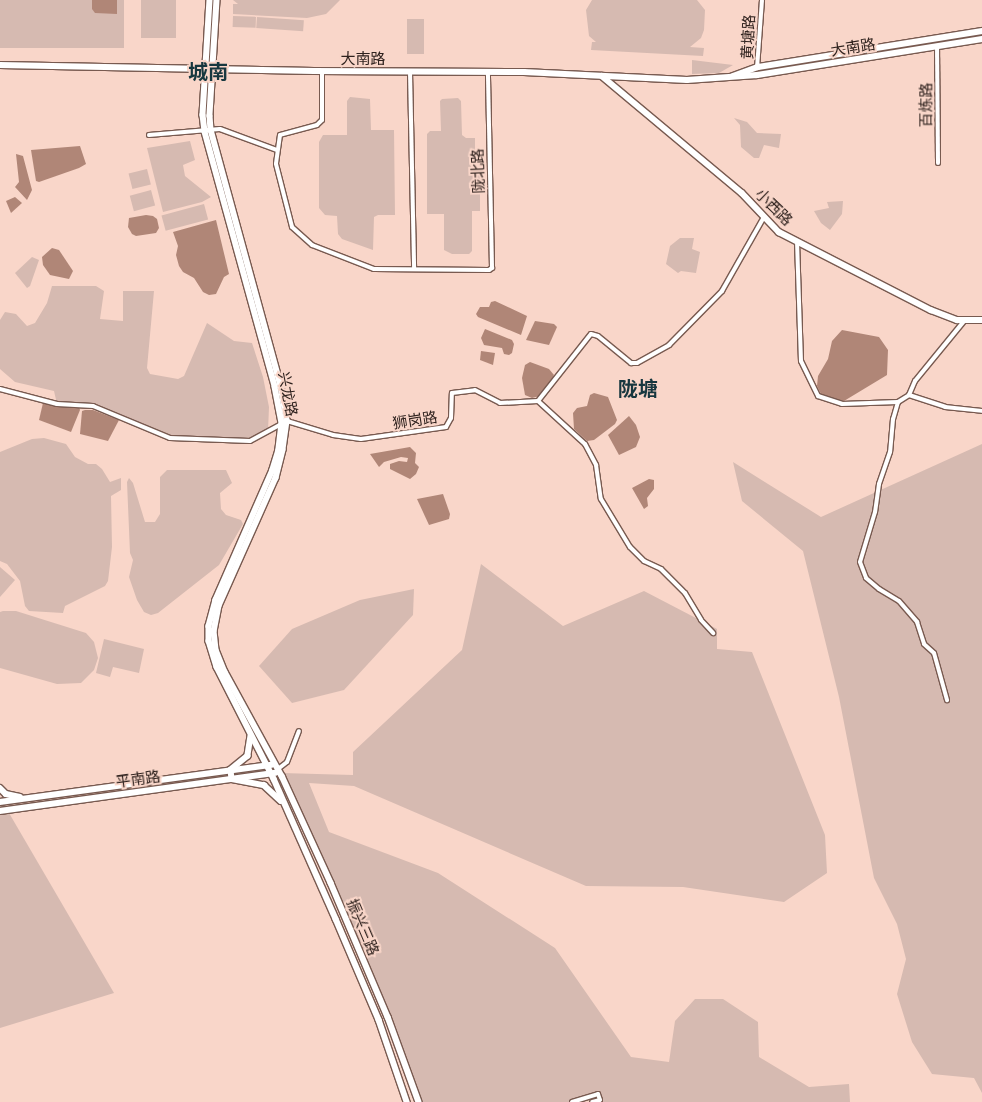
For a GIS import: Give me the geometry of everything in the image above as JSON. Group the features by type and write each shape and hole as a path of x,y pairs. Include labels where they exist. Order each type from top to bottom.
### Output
{"main road":[{"name":"兴龙路","path":"210,0 203,115 281,386 284,422 283,450 276,478 219,606 214,631 219,659 278,769"},
{"name":"兴龙路","path":"208,131 217,0"},
{"name":"大南路","path":"725,78 758,67 982,31"},
{"name":"大南路","path":"0,65 555,73 687,80 757,75 982,39"},
{"name":"小西路","path":"602,76 742,193 779,232 931,310 957,320 982,320"},
{"name":"兴龙路","path":"272,774 212,654 209,626 216,600 273,470 284,422"},
{"path":"251,731 252,743 248,756 231,770 232,779 264,786 285,805"},
{"name":"平南路","path":"1,800 231,770 268,766 278,769"},
{"name":"平南路","path":"3,811 272,774 278,769"},
{"name":"振兴三路","path":"278,769 331,883 381,999 418,1102"},
{"name":"振兴三路","path":"272,774 379,1020 407,1102"},
{"path":"0,788 6,794 27,798"},
{"path":"1,800 3,811"}],"street":[{"name":"黄塘路","path":"757,75 762,0"},
{"name":"百炼路","path":"937,46 938,163"},
{"path":"322,71 322,120 317,126 280,135 277,150 276,164 292,227 312,245 374,269 414,269 410,72"},
{"name":"陇北路","path":"414,269 491,270 488,72"},
{"path":"149,135 220,130 277,150"},
{"path":"713,632 701,620 685,593 661,569 644,561 630,547 601,499 596,465 585,444 538,400 591,334 598,336 631,363 637,363 668,344 722,291 764,217"},
{"path":"797,242 801,360 818,396 842,404 898,402 909,395 915,380 965,320"},
{"path":"0,390 57,404 93,406 170,438 250,441 284,422"},
{"name":"狮岗路","path":"284,422 333,435 361,439 446,427 451,418 452,393 475,390 500,403 538,400"},
{"path":"909,395 945,407 982,411"},
{"path":"898,402 893,419 890,452 880,484 876,512 860,562 866,578 899,601 916,622 924,644 934,653 947,700"},
{"path":"278,769 287,762 299,731"},
{"path":"572,1102 598,1094 600,1100 592,1102"}],"shaded area":[{"path":"0,0 124,0 124,48 0,48"},
{"path":"92,0 117,0 117,14 95,13 92,9"},
{"path":"141,0 176,0 176,38 141,38"},
{"path":"233,0 340,0 326,14 307,18 233,14 233,4 238,4"},
{"path":"592,0 697,0 705,10 704,30 701,38 690,47 704,48 703,56 591,50 592,42 596,42 589,36 586,10"},
{"path":"233,16 256,17 256,28 233,27"},
{"path":"257,17 304,20 303,31 256,28"},
{"path":"407,19 424,19 424,54 407,54"},
{"path":"692,60 733,65 719,73 692,74"},
{"path":"350,97 370,99 371,130 394,130 395,215 378,215 374,217 373,250 342,239 338,234 337,216 325,215 319,208 319,142 323,135 347,135 347,101"},
{"path":"458,98 461,101 462,135 466,138 475,138 475,170 480,170 480,211 472,211 472,251 469,254 452,254 444,250 444,214 427,214 427,134 430,131 441,131 440,101 442,99"},
{"path":"734,118 747,122 757,133 781,134 779,148 764,145 759,158 754,158 741,147 740,125"},
{"path":"190,141 195,160 183,165 185,176 211,197 202,202 163,212 147,148"},
{"path":"80,146 86,164 39,182 36,181 31,150"},
{"path":"16,154 23,156 32,190 27,200 15,187 19,182"},
{"path":"147,169 151,185 132,189 129,174"},
{"path":"151,190 155,205 134,211 130,196"},
{"path":"15,197 22,203 11,213 6,201"},
{"path":"843,201 842,214 830,230 821,223 814,211 829,208 827,202"},
{"path":"204,204 208,219 166,231 161,215"},
{"path":"146,215 157,219 159,228 156,233 136,236 132,234 128,227 129,218"},
{"path":"216,220 229,274 224,277 216,294 209,295 203,292 194,278 183,272 179,266 176,255 178,246 173,232"},
{"path":"680,238 694,238 692,249 700,252 696,273 681,271 678,273 666,264 670,246"},
{"path":"52,248 59,250 73,271 69,279 50,275 43,265 42,257"},
{"path":"32,257 39,260 30,286 27,288 15,273"},
{"path":"52,286 96,286 104,291 100,319 123,321 123,291 154,291 147,368 150,374 178,379 184,376 207,323 234,341 252,343 263,377 269,407 268,431 250,441 170,438 93,406 57,404 54,391 15,382 0,369 0,320 5,312 16,314 27,326 35,323 47,303"},
{"path":"495,301 527,316 521,335 478,317 476,314 480,307 489,307 491,302"},
{"path":"535,321 554,324 557,327 549,345 526,340"},
{"path":"485,329 512,340 514,344 512,353 509,355 504,354 502,348 484,345 481,338"},
{"path":"842,330 879,337 888,350 887,375 844,401 823,398 817,386 818,376 828,359 832,341"},
{"path":"481,351 495,353 493,365 480,360"},
{"path":"530,362 549,369 554,375 546,390 540,396 532,398 525,395 522,378 525,365"},
{"path":"594,393 608,397 617,420 615,424 594,440 587,441 574,429 573,413 577,408 587,406 590,395"},
{"path":"43,403 79,407 80,410 71,432 39,420"},
{"path":"93,410 119,420 108,441 80,434 82,411"},
{"path":"629,416 636,425 640,437 636,447 619,455 608,435"},
{"path":"44,438 66,444 75,457 88,464 96,464 102,469 110,482 121,478 121,490 111,496 112,547 108,581 105,586 65,606 63,613 29,611 25,606 20,581 7,564 0,561 0,452 32,439"},
{"path":"982,444 982,1093 974,1078 932,1074 912,1042 897,994 906,959 897,924 874,878 839,697 803,551 742,501 733,462 821,517"},
{"path":"410,447 416,453 415,463 419,467 416,474 410,479 390,469 390,464 399,461 407,462 408,458 401,457 384,462 379,467 370,454"},
{"path":"167,470 226,470 232,483 220,493 221,509 226,515 241,520 243,524 219,565 158,613 151,615 144,612 137,600 129,577 133,560 130,553 127,482 129,478 133,483 145,522 155,522 160,514 160,477"},
{"path":"649,479 654,480 654,489 647,498 648,506 644,509 632,488"},
{"path":"443,494 450,514 449,519 429,525 417,499"},
{"path":"481,564 563,626 644,591 717,629 717,649 752,652 825,835 827,873 784,902 683,887 586,886 354,786 309,783 329,832 438,873 555,948 631,1057 669,1062 675,1021 695,999 723,999 758,1022 759,1057 809,1087 849,1084 850,1102 601,1102 598,1094 572,1102 418,1102 384,1009 281,773 353,775 353,752 462,650"},
{"path":"0,567 15,580 0,597"},
{"path":"414,589 413,615 344,690 292,703 259,666 292,629 360,600"},
{"path":"16,611 86,633 94,642 98,658 94,670 81,683 57,684 0,668 0,612"},
{"path":"104,639 144,649 139,673 113,667 110,677 96,673"},
{"path":"2,801 114,993 0,1028 0,802"}],"district":[{"name":"城南","path":"208,71"},
{"name":"陇塘","path":"638,388"}]}
